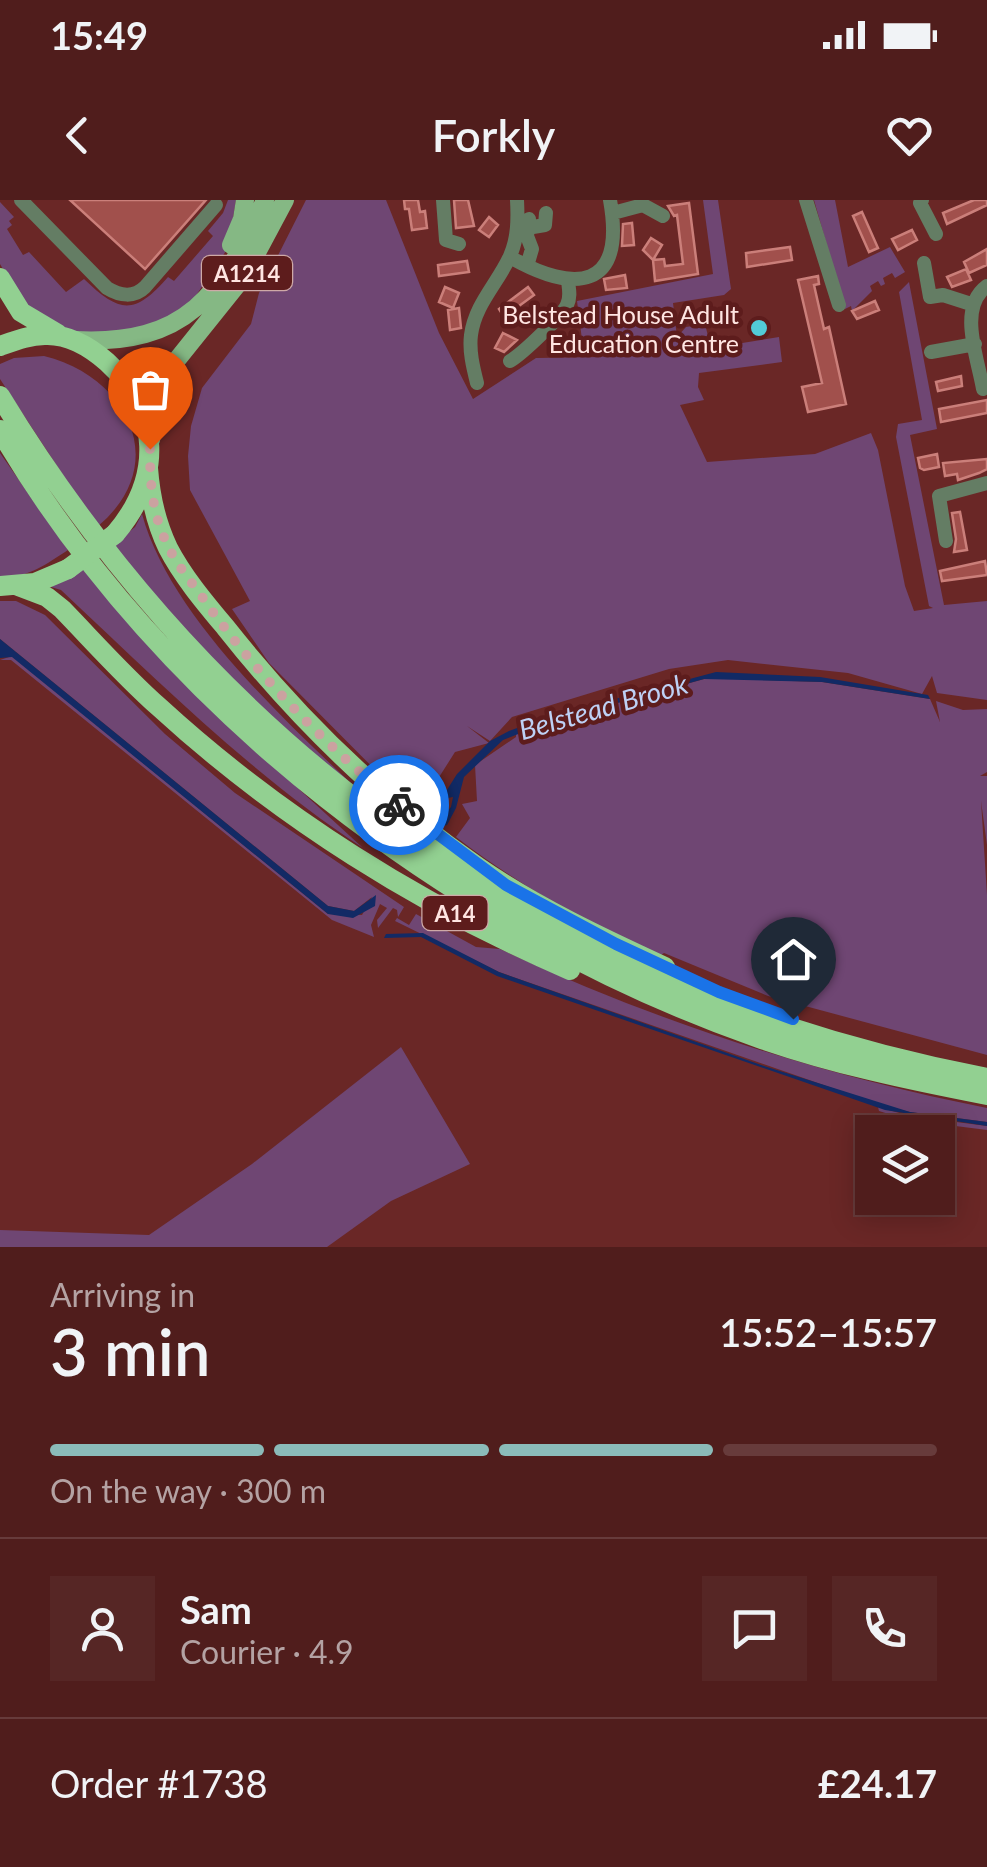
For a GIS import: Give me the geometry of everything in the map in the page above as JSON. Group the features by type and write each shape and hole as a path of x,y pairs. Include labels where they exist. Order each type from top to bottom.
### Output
{"highway":[{"path":"0,278 21,312 96,353 125,380 144,417 149,458 131,515 115,534 68,569 35,583 9,586"},
{"path":"0,346 44,334 69,338"},
{"name":"A14","path":"0,396 70,504 174,632 250,710 351,796 501,900 604,954 678,986 819,1037 987,1078"},
{"name":"A14","path":"0,430 90,561 197,682 280,760 403,856 494,916 639,990 805,1053 987,1095"},
{"name":"A14","path":"149,458 150,496 169,550 184,573 270,684 380,790 506,885 616,944 719,992 793,1019 819,1037"},
{"name":"A14","path":"9,586 47,597 185,730 284,808 356,858 522,949 599,982 639,990"}],"main road":[{"path":"201,304 234,238 245,200"},
{"name":"A1214","path":"69,338 122,341 147,336 180,320 201,304 231,264 266,200"},
{"name":"A1214","path":"149,458 159,397 172,366 245,275 285,200"}],"street":[{"path":"21,200 107,288 121,295 134,294 145,287 216,205"},
{"path":"443,200 446,240 459,244"},
{"path":"477,382 471,333 479,307 510,256 515,240 516,200"},
{"path":"806,200 839,306"},
{"path":"922,200 936,234"},
{"path":"510,256 568,281 582,280 602,268 614,244 612,207 643,205 663,216"},
{"path":"527,266 532,249 528,223 545,225 546,214"},
{"path":"924,263 930,297 972,304"},
{"path":"510,361 523,353 566,307 570,296 568,281"},
{"path":"972,304 987,286"},
{"path":"972,304 983,390"},
{"path":"930,352 979,342"},
{"path":"946,541 939,496 987,483"}],"shaded area":[{"path":"228,200 236,200 228,248 195,297 156,330 95,338 45,325 20,298 0,264 0,202 14,217 7,229 23,255 29,252 66,292 84,279 118,304 136,304 168,277 174,281 213,236 208,231"},
{"path":"306,200 386,200 439,333 473,399 536,358 603,357 584,355 577,301 713,274 703,200 718,200 731,289 724,295 673,303 677,337 686,327 705,324 711,348 779,337 782,362 699,373 698,387 704,400 680,405 707,462 815,454 871,433 914,611 933,608 929,606 896,437 898,424 922,420 899,292 909,282 937,429 910,435 944,605 987,601 987,700 937,693 932,676 922,694 848,673 728,660 669,669 512,717 490,741 467,726 489,743 455,752 417,812 269,663 232,609 250,601 190,490 191,426 202,388 251,324 259,293"},
{"path":"814,200 835,200 848,267 890,247 905,272 895,278 892,273 883,278 885,284 881,286 878,281 870,286 872,291 852,311 851,306 845,309"},
{"path":"44,356 74,367 99,383 118,403 130,426 136,451 132,477 120,503 97,527 0,379 0,364 14,358"},
{"path":"0,453 68,550 36,569 10,577 0,577"},
{"path":"142,514 157,554 207,633 274,708 374,805 343,782 213,664 112,546 135,527"},
{"path":"84,569 177,677 363,848 244,758 61,590 51,587"},
{"path":"0,601 16,601 45,615 165,734 235,793 404,907 398,917 393,908 378,928 377,920 387,908 380,904 371,925 374,937 332,920 11,660 0,660 12,656 328,914 362,915 372,897 354,911 328,906 0,639"},
{"path":"708,678 822,682 930,699 940,722 936,701 963,710 987,709 987,772 980,776 987,776 987,845 981,801 987,895 987,1055 768,996 664,953 658,957 554,902 456,837 470,818 462,804 477,801 475,765 516,734"},
{"path":"416,914 476,947 500,949 618,1000 739,1043 862,1079 987,1108 987,1122 878,1104 499,972 395,921 397,918 409,925"},
{"path":"401,1047 470,1164 391,1201 327,1247 0,1247 0,1230 149,1235 252,1164"},
{"path":"878,1107 906,1115 892,1115"},
{"path":"955,1122 987,1126 987,1130 955,1126"}],"water":[{"path":"0,639 328,906 354,911 376,895 375,906 353,918 328,914 12,657 0,658"},
{"name":"Belstead Brook","path":"716,672 820,677 928,695 930,699 822,682 704,679 549,722 503,740 464,777 447,825 440,827 439,821 451,807 453,797 448,798 437,818 430,817 457,774 490,741 509,731 547,717"},
{"path":"423,933 499,972 764,1066 910,1112 933,1115 885,1110 497,976 421,937 384,938 386,934"},
{"path":"955,1118 987,1122 987,1126 955,1121"}],"building":[{"path":"70,200 206,200 145,269"},
{"path":"404,200 418,200 420,212 425,211 427,228 412,230"},
{"path":"454,200 468,200 474,226 456,228"},
{"path":"974,200 987,200 987,205 947,224 943,213"},
{"path":"689,203 698,274 655,281 653,260 664,259 665,266 683,264 677,215 668,206"},
{"path":"862,212 878,248 869,252 853,216"},
{"path":"489,217 498,225 489,237 479,230"},
{"path":"632,223 634,245 622,246 623,224"},
{"path":"912,230 917,240 898,250 892,239"},
{"path":"651,238 662,245 653,260 643,250"},
{"path":"790,247 792,260 747,267 746,253"},
{"path":"987,249 987,265 969,273 964,262"},
{"path":"467,261 469,272 439,276 438,265"},
{"path":"966,269 971,280 952,287 947,277"},
{"path":"625,275 627,288 606,290 604,279"},
{"path":"818,276 819,284 814,285 824,329 829,327 846,404 808,412 802,387 822,383 798,280"},
{"path":"445,287 459,293 453,308 439,302"},
{"path":"528,287 534,295 504,317 499,309"},
{"path":"875,301 879,310 857,319 852,311"},
{"path":"459,308 461,328 450,330 448,310"},
{"path":"503,333 517,340 504,352 495,348"},
{"path":"961,376 962,386 938,391 936,382"},
{"path":"987,400 987,413 941,422 939,409"},
{"path":"937,454 939,467 920,468 918,458"},
{"path":"987,459 987,469 979,473 958,480 957,474 945,476 943,463"},
{"path":"960,512 967,550 954,552 952,513"},
{"path":"985,561 987,575 942,581 940,571"}],"way so far":[{"path":"150,449 150,496 162,534 178,564 270,684 341,756 399,805"}],"place":[{"name":"Belstead House Adult Education Centre","path":"759,328"}],"route":[{"path":"399,805 506,885 616,944 719,992 793,1019"}]}
